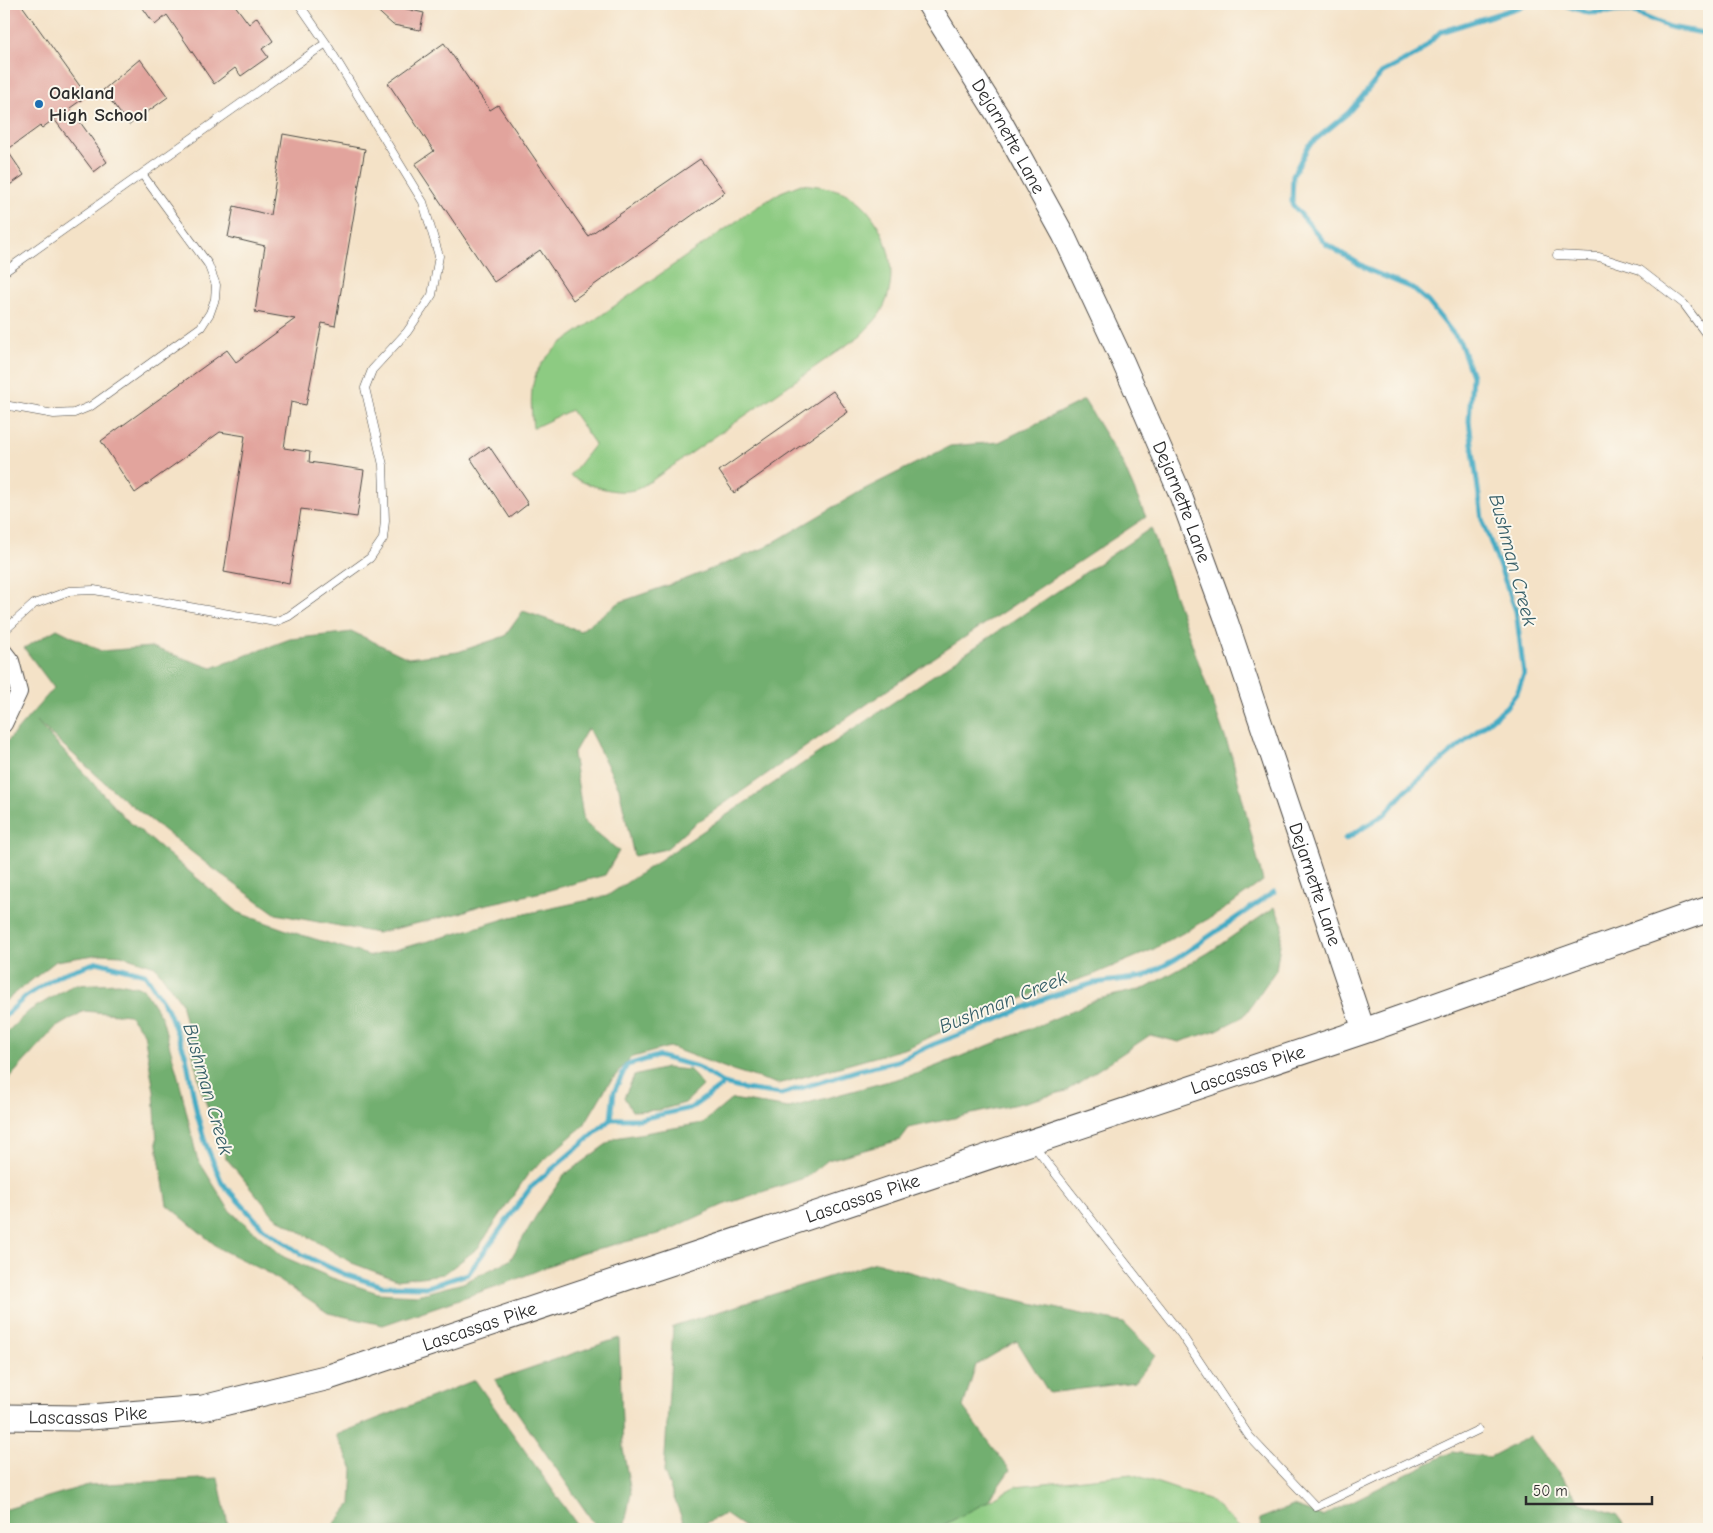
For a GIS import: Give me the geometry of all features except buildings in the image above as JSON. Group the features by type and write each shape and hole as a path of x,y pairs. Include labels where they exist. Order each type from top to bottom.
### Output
{"main road":[{"name":"Dejarnette Lane","path":"928,4 998,116 1064,236 1123,362 1179,491 1227,622 1364,1030"},
{"name":"Lascassas Pike","path":"4,1417 78,1418 203,1408 329,1377 1364,1030 1709,910"}],"street":[{"path":"4,652 11,661 19,692 4,724"}],"lane":[{"path":"4,631 34,604 69,590 94,590 275,622 289,616 370,558 383,539 385,521 383,464 365,388 372,370 407,332 432,294 439,256 423,202 326,43 299,4"},
{"path":"4,272 326,43"},
{"path":"4,405 54,414 74,413 92,406 201,327 210,313 215,299 216,284 208,264 142,174"},
{"path":"1557,255 1600,257 1640,270 1684,304 1709,338"},
{"path":"1032,1142 1181,1334 1249,1436 1316,1507 1478,1430"}],"green space":[{"path":"801,184 820,186 849,195 861,204 879,227 889,255 891,270 887,299 877,318 861,335 639,488 629,491 603,489 570,476 595,444 571,410 533,428 532,389 543,361 560,344 754,209 781,192"},
{"path":"1084,400 1122,462 1146,517 929,661 692,826 666,849 634,856 619,788 588,728 573,754 584,822 619,851 605,875 377,933 276,914 211,867 121,797 36,721 126,819 239,913 295,933 371,956 511,917 607,896 1151,528 1232,757 1263,881 1219,913 1152,950 1090,976 1036,993 964,1021 907,1048 778,1084 726,1068 669,1047 630,1058 607,1086 584,1125 528,1174 478,1248 444,1274 397,1280 352,1263 274,1216 226,1158 201,1089 181,1002 155,966 121,955 101,954 56,961 4,1002 4,745 54,688 24,648 57,629 101,651 151,647 212,668 290,639 353,632 408,658 458,652 505,636 523,611 580,631 620,602 686,579 764,548 861,491 950,446 999,442"},
{"path":"1275,907 1283,925 1276,970 1244,1016 1217,1030 1179,1042 1150,1035 1066,1091 1026,1102 909,1128 900,1140 828,1160 807,1177 723,1205 662,1233 580,1253 512,1281 383,1325 328,1313 265,1271 220,1249 167,1205 157,1145 154,1091 144,1033 129,1015 84,1011 55,1028 4,1084 4,1035 29,1011 73,985 119,983 143,988 162,1018 197,1158 230,1211 284,1257 332,1278 378,1293 417,1295 463,1283 510,1260 536,1216 564,1175 615,1138 703,1123 732,1099 789,1108 919,1073 1042,1024 1098,999 1146,988 1208,953"},
{"path":"666,1068 690,1070 703,1086 685,1103 660,1110 632,1111 624,1097 634,1076"},
{"path":"876,1262 971,1290 1124,1323 1156,1355 1135,1382 1049,1393 1017,1341 976,1365 963,1407 1010,1470 987,1502 936,1529 747,1529 725,1514 692,1529 686,1529 664,1472 673,1326"},
{"path":"619,1338 623,1449 631,1493 624,1529 598,1529 495,1380"},
{"path":"475,1380 580,1529 330,1529 351,1504 353,1469 336,1435"},
{"path":"1530,1436 1581,1503 1616,1514 1627,1529 1262,1529 1259,1519 1293,1506 1322,1516 1452,1452 1490,1457"},
{"path":"1132,1474 1211,1501 1241,1529 936,1529 1016,1486"},
{"path":"218,1478 229,1529 4,1529 4,1510 88,1485"}],"waterway":[{"name":"Bushman Creek","path":"1345,839 1384,815 1405,791 1506,707 1518,691 1524,674 1516,611 1482,519 1469,421 1472,376 1460,342 1428,302 1412,288 1371,271 1326,244 1292,204 1293,175 1309,145 1348,113 1383,72 1418,54 1440,32 1529,4"},
{"name":"Bushman Creek","path":"1561,4 1588,13 1630,11 1669,27 1709,34"},
{"name":"Bushman Creek","path":"4,1017 25,997 59,975 97,962 145,974 168,1010 186,1056 197,1114 205,1142 222,1183 263,1228 301,1254 344,1274 382,1286 427,1287 468,1274 531,1187 611,1119 640,1119 691,1108 724,1084 781,1094 859,1070 897,1061 1046,998 1094,983 1143,977 1176,959 1274,892"},
{"name":"Bushman Creek","path":"611,1119 614,1092 627,1065 658,1056 698,1067 724,1084"}],"place":[{"name":"Oakland High School","path":"39,104"}]}
